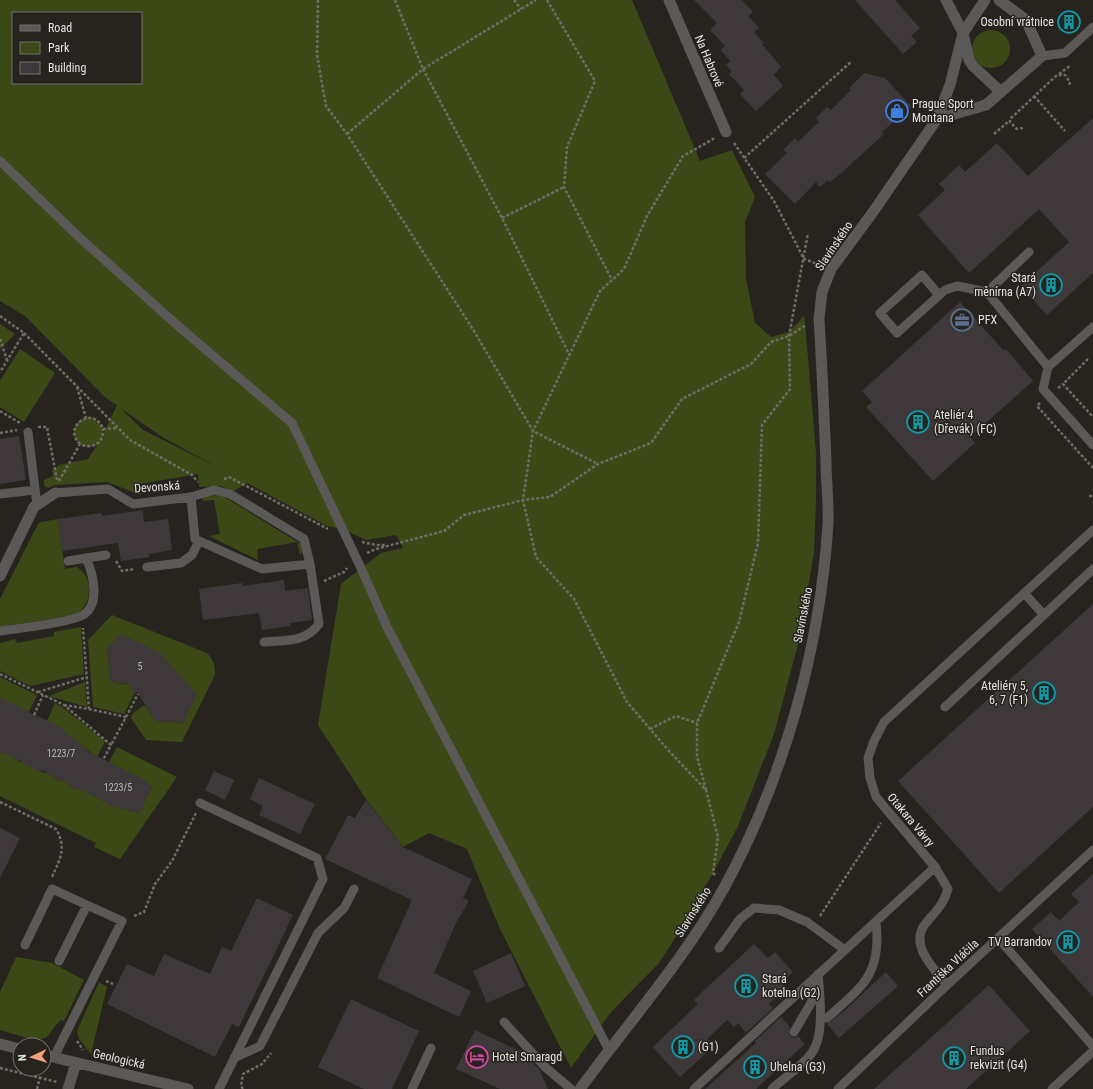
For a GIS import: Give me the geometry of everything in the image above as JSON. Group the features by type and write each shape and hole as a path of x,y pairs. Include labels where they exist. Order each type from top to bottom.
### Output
{"street":[{"name":"Na Habrové","path":"669,0 726,132"},
{"path":"946,0 964,33 969,60 973,66 1001,92"},
{"name":"Slavínského","path":"580,1089 676,964 724,888 751,832 776,773 795,711 806,665 821,591 828,522 819,319 822,292 831,269 937,120 950,85 964,33 985,0"},
{"path":"937,120 986,105 1042,56 1026,20 1000,0"},
{"name":"Devonská","path":"0,576 34,507 55,493"},
{"path":"0,1044 12,1047"},
{"name":"Geologická","path":"52,1057 188,1089"},
{"path":"69,1087 76,1063"}],"lane":[{"path":"1042,56 1065,52 1093,27"},
{"path":"0,161 91,249 292,423 347,539 386,627 609,1050"},
{"path":"987,292 1029,252"},
{"path":"939,295 922,276 880,313 897,333 945,290 957,286 987,292 1048,367"},
{"path":"1093,327 1048,367 1044,389 1093,445"},
{"path":"28,430 38,505"},
{"name":"Devonská","path":"55,493 108,489 133,504 191,497 195,539 199,541"},
{"path":"0,494 35,490"},
{"path":"191,497 209,491 230,494 304,539 310,564 319,624 313,633 304,638 264,642"},
{"name":"Otakara Vávry","path":"947,985 924,957 920,936 925,924 940,908 948,889 935,867 876,797 870,778 868,758 874,741 884,722 1093,530"},
{"path":"147,567 181,563 192,555 199,541 262,570 310,564"},
{"path":"68,561 106,554"},
{"path":"0,632 82,616 92,603 94,585 91,569 86,558"},
{"path":"945,707 1093,569"},
{"path":"1024,593 1044,615"},
{"path":"200,803 317,858 323,878 219,1089"},
{"name":"Františka Vláčila","path":"838,1089 947,985 1093,850"},
{"path":"694,1089 935,867"},
{"path":"25,945 52,889 122,921 52,1050"},
{"path":"234,1058 260,1046 318,933 344,908 354,889"},
{"path":"59,961 88,905"},
{"path":"719,948 740,919 754,908 779,910 807,922 845,950"},
{"path":"827,1018 862,986 870,974 877,947 876,922"},
{"path":"998,938 1093,1046"},
{"path":"794,1032 811,1003 818,974"},
{"path":"772,1089 812,1053 817,1041 820,1004 818,974"},
{"path":"504,1022 545,1067 571,1089"},
{"path":"412,1089 431,1048"},
{"path":"1052,1089 1093,1051"}],"path":[{"path":"318,0 316,55 326,106 347,134 474,331 533,431 598,464"},
{"path":"395,0 423,69 502,218 570,356"},
{"path":"514,0 521,9"},
{"path":"347,134 423,69 536,0"},
{"path":"547,0 595,81 567,147 564,187 612,280"},
{"path":"744,158 852,61"},
{"path":"994,134 1034,96 1073,63"},
{"path":"1059,74 1065,75 1070,81 1071,84 1069,87"},
{"path":"1034,96 1065,130"},
{"path":"1010,120 1017,130 1023,128"},
{"path":"706,790 627,702 574,599 536,557 523,500 533,431 600,291 624,269 647,216 683,156 726,132 774,201 804,259 831,269"},
{"path":"502,218 564,187"},
{"path":"724,888 713,873 718,837 697,756 697,723 738,622 758,543 762,426 790,389 789,336 808,233"},
{"path":"0,316 24,333 130,440 192,475 209,491 217,481 229,478 347,539 376,545 393,545 444,531 464,516 523,500 550,497 598,464 651,443 682,399 751,364 771,342 789,336 800,327 819,319"},
{"path":"0,372 24,333"},
{"path":"0,339 7,360"},
{"path":"1088,359 1063,384 1093,417"},
{"path":"77,386 86,418"},
{"path":"1037,406 1093,468"},
{"path":"0,411 28,430"},
{"path":"86,418 97,420 103,429 102,438 97,444 89,447 80,444 74,435 75,427 80,420 86,418"},
{"path":"0,433 47,426 58,486 61,476 80,444"},
{"path":"103,429 118,428"},
{"path":"82,616 89,709"},
{"path":"0,674 64,705 112,745"},
{"path":"38,692 87,677"},
{"path":"104,760 138,694"},
{"path":"34,715 43,695"},
{"path":"64,705 126,717"},
{"path":"650,729 676,716 697,723"},
{"path":"0,802 56,830 61,837 62,855 52,877"},
{"path":"122,921 144,912 155,884 188,833 200,803"},
{"path":"813,926 889,812"},
{"path":"99,977 113,984"},
{"path":"76,1036 84,1052"},
{"path":"0,1068 12,1071"},
{"path":"37,1089 40,1077 69,1087"}],"green space":[{"path":"0,0 632,0 700,161 732,150 755,197 745,222 746,279 755,323 771,337 789,332 804,316 816,453 814,552 800,637 774,734 738,826 713,873 659,963 611,1012 571,1068 499,927 467,849 429,833 403,847 366,799 318,725 341,584 381,553 403,548 396,535 366,540 342,529 327,526 247,483 234,491 221,486 199,487 198,474 140,484 141,495 107,482 55,485 48,488 44,486 44,480 53,476 52,471 59,465 88,459 97,445 87,446 80,444 76,439 74,433 79,421 85,418 94,418 102,426 103,435 117,405 106,398 25,316 0,301","holes":["120,408 164,438 219,468 143,430"]},
{"path":"991,30 1001,33 1007,39 1010,49 1007,59 1001,65 991,68 981,65 975,59 972,49 975,39 981,33"},
{"path":"0,324 15,334 0,349"},
{"path":"20,349 55,373 24,422 0,407 0,381"},
{"path":"218,495 226,498 301,544 302,552 300,555 297,542 257,549 258,560 209,536 220,534 214,500 203,501 202,496"},
{"path":"58,519 65,569 77,567 84,574 89,586 88,599 85,605 79,612 54,619 0,627 0,599 38,524 41,522"},
{"path":"112,615 207,653 213,661 215,675 182,742 146,740 131,718 133,713 145,705 156,721 183,723 107,648 110,679 117,683 132,685 136,691 124,714 93,707 88,640"},
{"path":"81,627 84,674 30,686 0,671 0,643 15,639 17,643 54,636 54,632"},
{"path":"0,677 37,695 29,712 0,701"},
{"path":"85,682 87,707 49,696"},
{"path":"55,703 105,741 97,757 47,721"},
{"path":"117,747 177,777 120,859 94,847 96,843 0,796 0,752 11,755 20,762 25,762 38,771 47,773 56,779 64,781 74,788 100,799 109,805 139,813 152,787 109,762"},
{"path":"16,957 52,963 84,980 64,1021 60,1020 47,1037 24,1037 0,1030 0,992"},
{"path":"99,982 107,987 91,1054 79,1039 77,1031"}],"building":[{"path":"694,0 742,0 753,12 748,16 759,28 754,32 781,67 774,75 783,86 756,111 740,94 744,90 729,74 732,71 726,65 730,61 721,50 725,46 710,30 717,23"},
{"path":"855,0 895,0 920,28 911,36 917,42 903,54"},
{"path":"864,73 885,78 911,106 882,132 884,134 839,175 830,182 828,180 820,187 816,182 795,204 765,174 787,153 783,150 795,138 798,142 819,122 816,118 827,107 831,110 851,90 849,88"},
{"path":"1093,118 1093,273 1047,315 1021,286 1069,242 1039,209 969,273 918,215 945,190 939,184 959,165 965,172 997,143 1028,176"},
{"path":"960,302 1004,351 1006,349 1033,381 970,437 975,443 933,481 866,407 872,402 862,391"},
{"path":"19,436 26,480 0,484 0,439"},
{"path":"143,510 144,522 168,519 172,550 149,554 149,557 121,561 118,543 62,551 58,519 101,513 102,516"},
{"path":"284,580 285,591 308,588 312,620 290,623 290,626 262,630 259,613 203,620 199,589 242,583 243,586"},
{"name":"Ateliéry 5, 6, 7 (F1)","path":"1093,604 1093,807 999,893 898,781"},
{"path":"121,634 160,653 197,695 183,723 156,721 137,692 135,694 128,684 117,683 110,679 107,648"},
{"path":"0,698 60,727 89,752 141,778 152,787 139,813 109,805 100,799 74,788 62,780 56,779 45,771 38,771 8,754 0,753"},
{"path":"214,771 234,780 225,800 205,790"},
{"path":"259,778 315,804 300,834 259,815 263,806 250,799"},
{"path":"366,800 403,847 472,879 463,898 469,901 457,921 434,973 471,991 459,1017 377,978 412,900 325,859 348,815 355,818"},
{"path":"0,828 20,838 0,878"},
{"name":"TV Barrandov","path":"1093,874 1093,997 1032,929 1051,912 1059,921 1079,902 1071,894"},
{"path":"257,898 293,915 239,1027 232,1024 215,1057 107,1004 127,964 154,976 164,954 210,974 222,947 231,951"},
{"path":"754,944 768,958 775,952 793,972 782,983 787,988 769,1004 773,1008 746,1033 738,1023 734,1027 727,1020 707,1039 714,1046 680,1077 653,1047 698,1004 694,1000"},
{"path":"511,953 525,986 487,1003 473,971"},
{"path":"886,972 898,986 839,1038 827,1024 844,1011"},
{"name":"Fundus rekvizit (G4)","path":"989,985 1030,1031 966,1089 874,1089"},
{"path":"351,999 419,1031 392,1089 364,1089 318,1067"},
{"name":"Uhelna (G3)","path":"781,1017 790,1027 789,1035 794,1038 798,1036 805,1044 756,1089 705,1089 756,1043 754,1042"},
{"path":"475,1030 524,1053 540,1071 548,1089 500,1089 456,1069"}],"place":[{"name":"Osobní vrátnice","path":"1069,22"},
{"name":"Prague Sport Montana","path":"897,111"},
{"name":"Stará měnírna (A7)","path":"1051,285"},
{"name":"PFX","path":"962,320"},
{"name":"Ateliér 4 (Dřevák) (FC)","path":"918,422"},
{"name":"Ateliéry 5, 6, 7 (F1)","path":"1044,693"},
{"name":"TV Barrandov","path":"1068,942"},
{"name":"Stará kotelna (G2)","path":"746,986"},
{"name":"(G1)","path":"683,1047"},
{"name":"Hotel Smaragd","path":"477,1057"},
{"name":"Fundus rekvizit (G4)","path":"954,1058"},
{"name":"Uhelna (G3)","path":"755,1067"}]}
